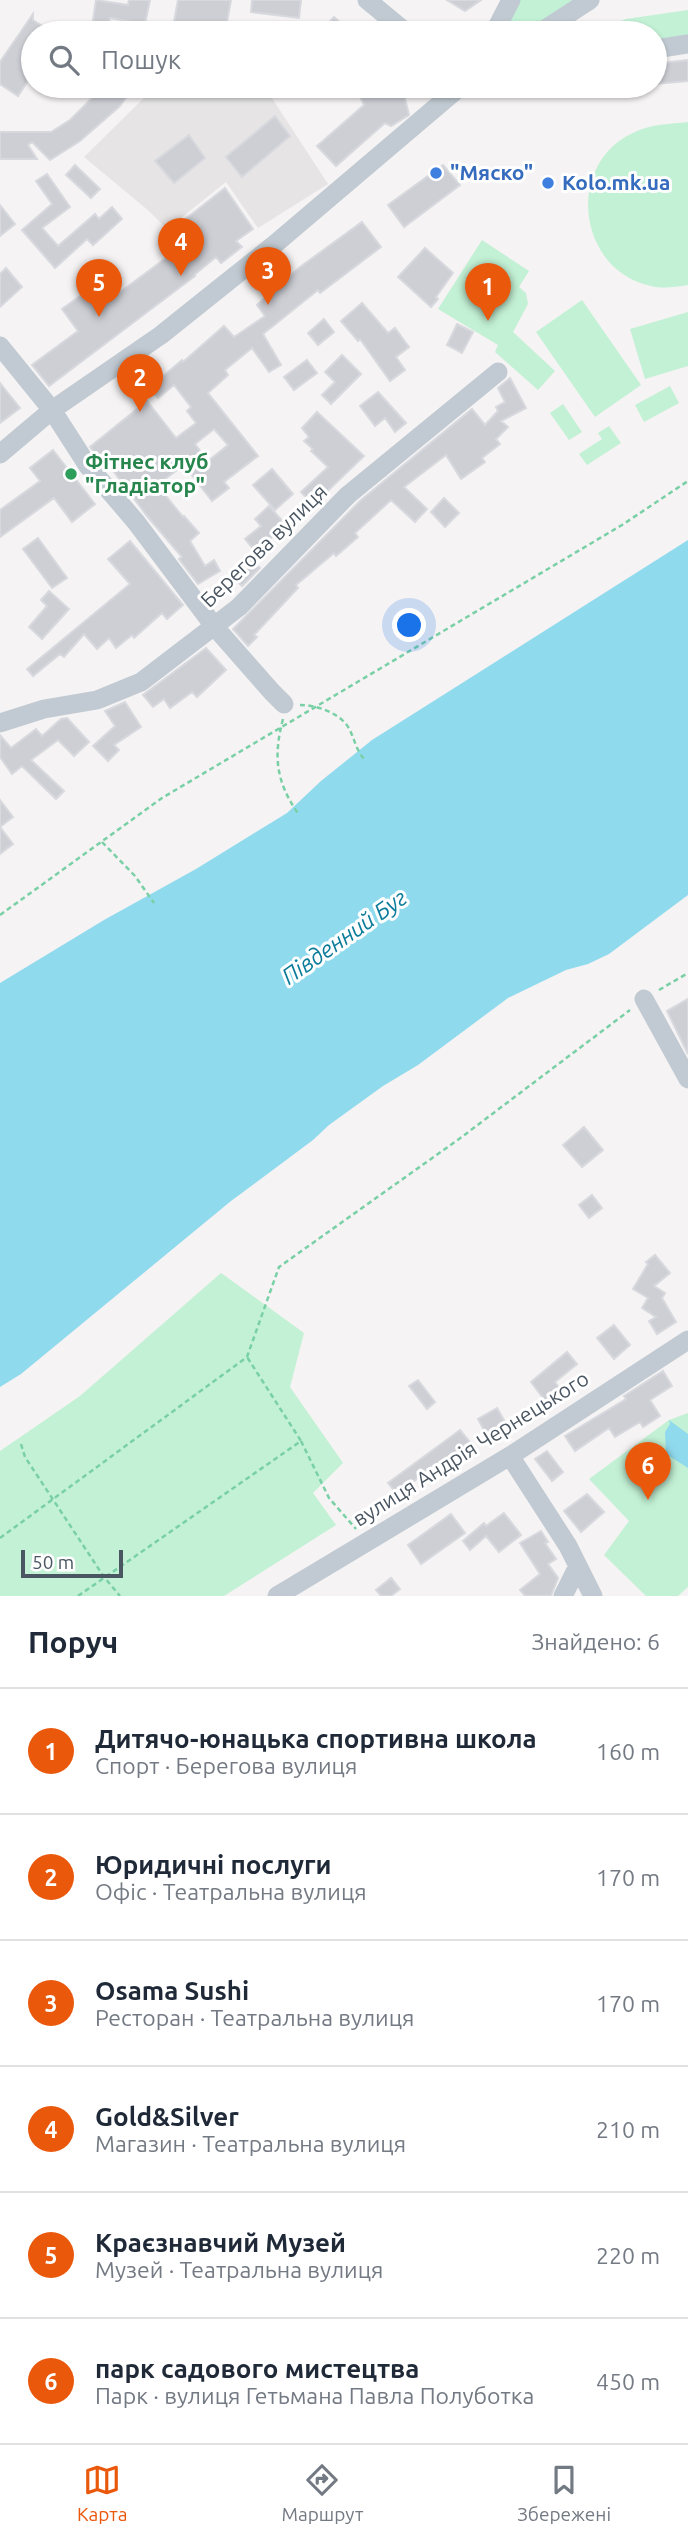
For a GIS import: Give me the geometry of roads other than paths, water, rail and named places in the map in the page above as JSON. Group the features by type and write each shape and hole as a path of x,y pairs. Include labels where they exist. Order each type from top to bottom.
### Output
{"street":[{"path":"367,0 392,21"},
{"path":"500,21 511,0"},
{"path":"558,21 590,0"},
{"path":"667,47 688,44"},
{"path":"0,454 52,410 161,335 275,244 448,98"},
{"path":"0,346 52,410 88,466 136,522 214,626 284,704"},
{"name":"Берегова вулиця","path":"0,723 44,709 97,700 141,682 239,607 348,495 498,372"},
{"path":"644,999 688,1079"},
{"name":"вулиця Андрія Чернецького","path":"277,1596 510,1455 688,1340"},
{"path":"510,1455 568,1546 593,1596"},
{"path":"563,1596 579,1566"}],"water":[{"name":"Південний Буг","path":"688,540 688,895 609,954 566,970 508,998 418,1065 383,1086 231,1201 21,1374 0,1387 0,983 287,813 321,781 372,740"},
{"path":"669,1420 688,1434 688,1468 666,1454 665,1432 670,1424"}],"place":[{"name":"\"Мяско\"","path":"436,173"},
{"name":"Kolo.mk.ua","path":"548,183"},
{"name":"Gold&Silver","path":"181,276"},
{"name":"Osama Sushi","path":"268,305"},
{"name":"Краєзнавчий Музей","path":"99,317"},
{"name":"Дитячо-юнацька спортивна школа","path":"488,321"},
{"name":"Юридичні послуги","path":"140,412"},
{"name":"Фітнес клуб \"Гладіатор\"","path":"71,474"},
{"name":"парк садового мистецтва","path":"648,1500"}]}
